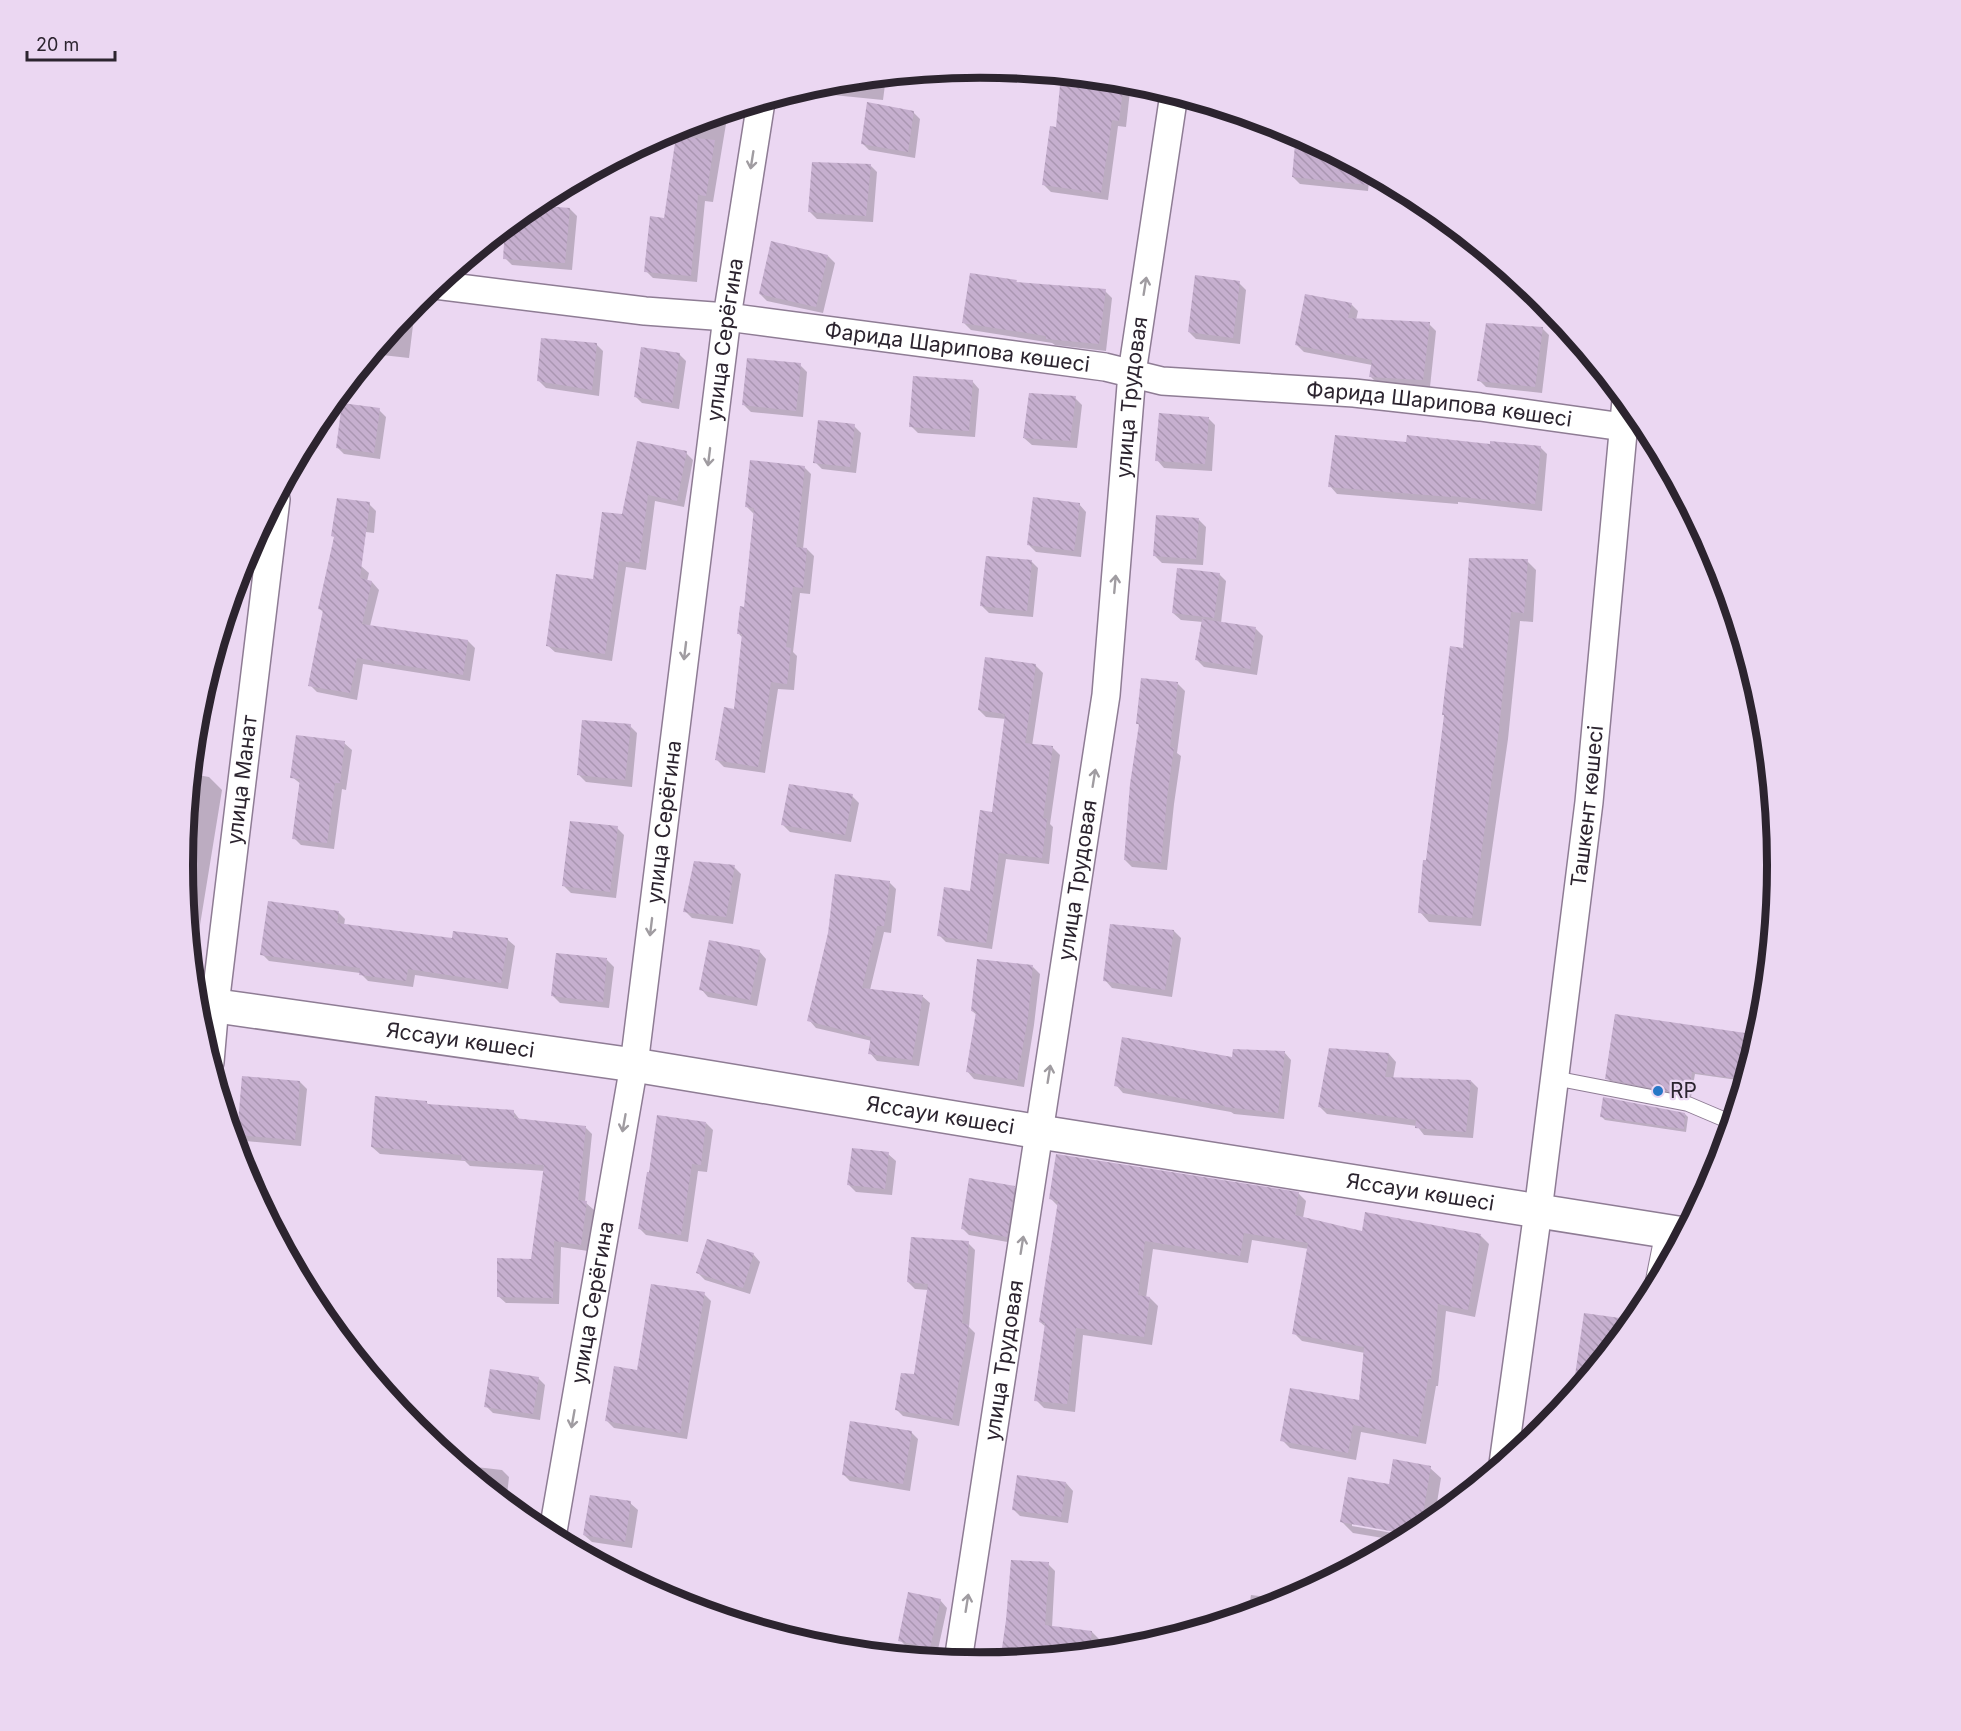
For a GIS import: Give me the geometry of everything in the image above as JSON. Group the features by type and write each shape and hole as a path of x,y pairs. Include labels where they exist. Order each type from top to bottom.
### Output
{"main road":[{"name":"Яссауи көшесі","path":"206,1004 634,1065 1674,1232"}],"street":[{"name":"улица Трудовая","path":"959,1652 1106,695 1132,373 1173,102"},
{"name":"улица Серёгина","path":"554,1527 634,1065 727,317 760,110"},
{"name":"Фарида Шарипова көшесі","path":"447,287 645,311 727,317 1094,366 1162,381 1353,393 1480,407 1623,427"},
{"name":"Ташкент көшесі","path":"1504,1454 1538,1211 1589,802 1625,413"},
{"name":"улица Манат","path":"205,1002 273,519"}],"lane":[{"path":"1554,1078 1688,1104 1726,1120"},
{"path":"1668,1248 1674,1232"}],"building":[{"path":"1060,83 1123,91 1119,121 1112,120 1101,193 1042,185 1050,126 1056,127"},
{"path":"867,102 914,111 908,152 861,144"},
{"path":"683,137 715,140 706,196 698,195 691,276 644,272 650,216 664,218 675,140"},
{"path":"1295,144 1329,159 1377,186 1292,177"},
{"path":"812,162 871,164 866,216 808,212"},
{"path":"550,206 570,208 565,263 503,259 504,239"},
{"path":"771,241 828,255 816,307 759,294"},
{"path":"970,273 1017,280 1016,282 1106,289 1099,344 1046,339 1046,336 962,323"},
{"path":"1195,275 1240,281 1233,338 1188,332"},
{"path":"1305,294 1352,303 1348,318 1430,322 1423,380 1369,377 1372,360 1295,345"},
{"path":"1486,323 1543,327 1535,387 1477,381"},
{"path":"541,338 597,343 592,390 537,381"},
{"path":"641,347 680,353 672,403 634,397"},
{"path":"747,358 801,363 796,411 742,405"},
{"path":"913,376 973,380 969,431 909,427"},
{"path":"1029,393 1076,396 1070,441 1023,438"},
{"path":"344,403 380,408 374,453 336,448"},
{"path":"1159,413 1209,417 1205,464 1155,461"},
{"path":"818,420 855,424 850,467 813,463"},
{"path":"1335,435 1406,442 1407,435 1490,444 1490,441 1541,446 1535,504 1328,487"},
{"path":"637,441 687,451 677,501 648,495 639,563 619,561 605,654 546,646 556,574 593,579 602,512 622,514"},
{"path":"750,460 805,466 796,547 807,548 803,588 793,587 786,647 791,648 787,684 771,682 758,767 715,760 724,707 734,709 742,634 737,634 740,606 744,607 754,508 745,507"},
{"path":"1033,497 1080,503 1074,551 1027,545"},
{"path":"337,498 370,502 360,578 372,581 362,624 468,640 463,675 357,658 350,693 308,686 323,610 318,609 334,537 331,536"},
{"path":"1156,515 1199,518 1196,559 1153,556"},
{"path":"986,556 1032,560 1027,611 980,606"},
{"path":"1469,558 1528,559 1524,613 1511,612 1499,729 1472,918 1418,913 1423,860 1426,860 1444,715 1442,715 1450,646 1463,648"},
{"path":"1177,568 1220,573 1214,618 1172,613"},
{"path":"1202,619 1256,627 1250,669 1195,660"},
{"path":"985,657 1036,664 1025,743 1053,746 1043,818 1047,819 1042,858 999,853 986,943 937,936 944,887 970,891 980,810 992,812 1005,714 978,710"},
{"path":"1141,678 1178,682 1170,747 1174,748 1161,863 1124,860 1130,784 1139,724 1136,724"},
{"path":"582,720 631,724 625,780 577,775"},
{"path":"296,735 345,741 340,783 335,783 327,843 292,839 300,779 290,778"},
{"path":"789,784 853,794 845,835 781,825"},
{"path":"570,821 618,826 610,892 562,886"},
{"path":"694,861 735,865 726,917 683,912"},
{"path":"835,874 890,881 884,926 877,926 862,988 923,995 912,1060 868,1054 871,1037 807,1021 828,933"},
{"path":"268,901 339,911 337,923 452,938 453,931 508,938 501,983 408,969 406,981 359,975 360,968 260,955"},
{"path":"1110,924 1174,930 1165,990 1103,981"},
{"path":"709,940 760,950 750,1000 699,990"},
{"path":"556,953 607,958 603,1002 551,996"},
{"path":"977,959 1033,965 1028,1017 1017,1080 966,1072 976,1012 971,1011"},
{"path":"1615,1014 1749,1034 1738,1079 1692,1072 1689,1095 1605,1079"},
{"path":"1122,1037 1232,1057 1233,1049 1285,1051 1278,1113 1225,1107 1114,1086"},
{"path":"1329,1048 1389,1053 1385,1077 1471,1080 1466,1132 1415,1128 1416,1120 1318,1107"},
{"path":"242,1076 300,1081 295,1140 241,1135 238,1126"},
{"path":"375,1096 427,1101 427,1104 514,1110 514,1118 586,1126 578,1200 587,1201 581,1245 554,1241 553,1298 497,1297 497,1258 531,1259 544,1165 461,1160 462,1155 371,1147"},
{"path":"1603,1097 1685,1113 1684,1129 1600,1117"},
{"path":"657,1115 706,1122 701,1165 692,1164 681,1235 638,1229"},
{"path":"852,1148 889,1152 885,1189 847,1185"},
{"path":"1056,1154 1299,1192 1295,1215 1362,1231 1365,1212 1481,1234 1468,1310 1438,1304 1431,1379 1428,1379 1418,1437 1353,1425 1348,1453 1280,1441 1290,1388 1359,1400 1364,1347 1292,1334 1308,1243 1244,1233 1240,1256 1145,1241 1138,1295 1150,1297 1144,1337 1076,1328 1067,1404 1034,1401 1045,1323 1039,1322 1058,1201 1049,1199"},
{"path":"969,1178 1015,1186 1007,1237 961,1229"},
{"path":"911,1237 969,1241 962,1323 969,1325 952,1420 895,1410 901,1373 914,1374 928,1284 907,1282"},
{"path":"707,1239 754,1253 743,1288 696,1273"},
{"path":"651,1284 705,1292 680,1433 605,1421 614,1366 637,1370"},
{"path":"1584,1313 1620,1318 1619,1326 1574,1384"},
{"path":"490,1369 539,1377 533,1414 484,1407"},
{"path":"850,1421 912,1431 903,1484 842,1475"},
{"path":"1393,1459 1431,1466 1422,1517 1398,1532 1340,1522 1348,1477 1389,1484"},
{"path":"1017,1475 1066,1482 1061,1517 1012,1510"},
{"path":"590,1495 631,1501 625,1542 583,1535"},
{"path":"1011,1560 1049,1562 1045,1625 1092,1631 1090,1645 1001,1652"},
{"path":"908,1592 941,1599 930,1648 898,1641"}],"place":[{"name":"RP","path":"1658,1091"}]}
